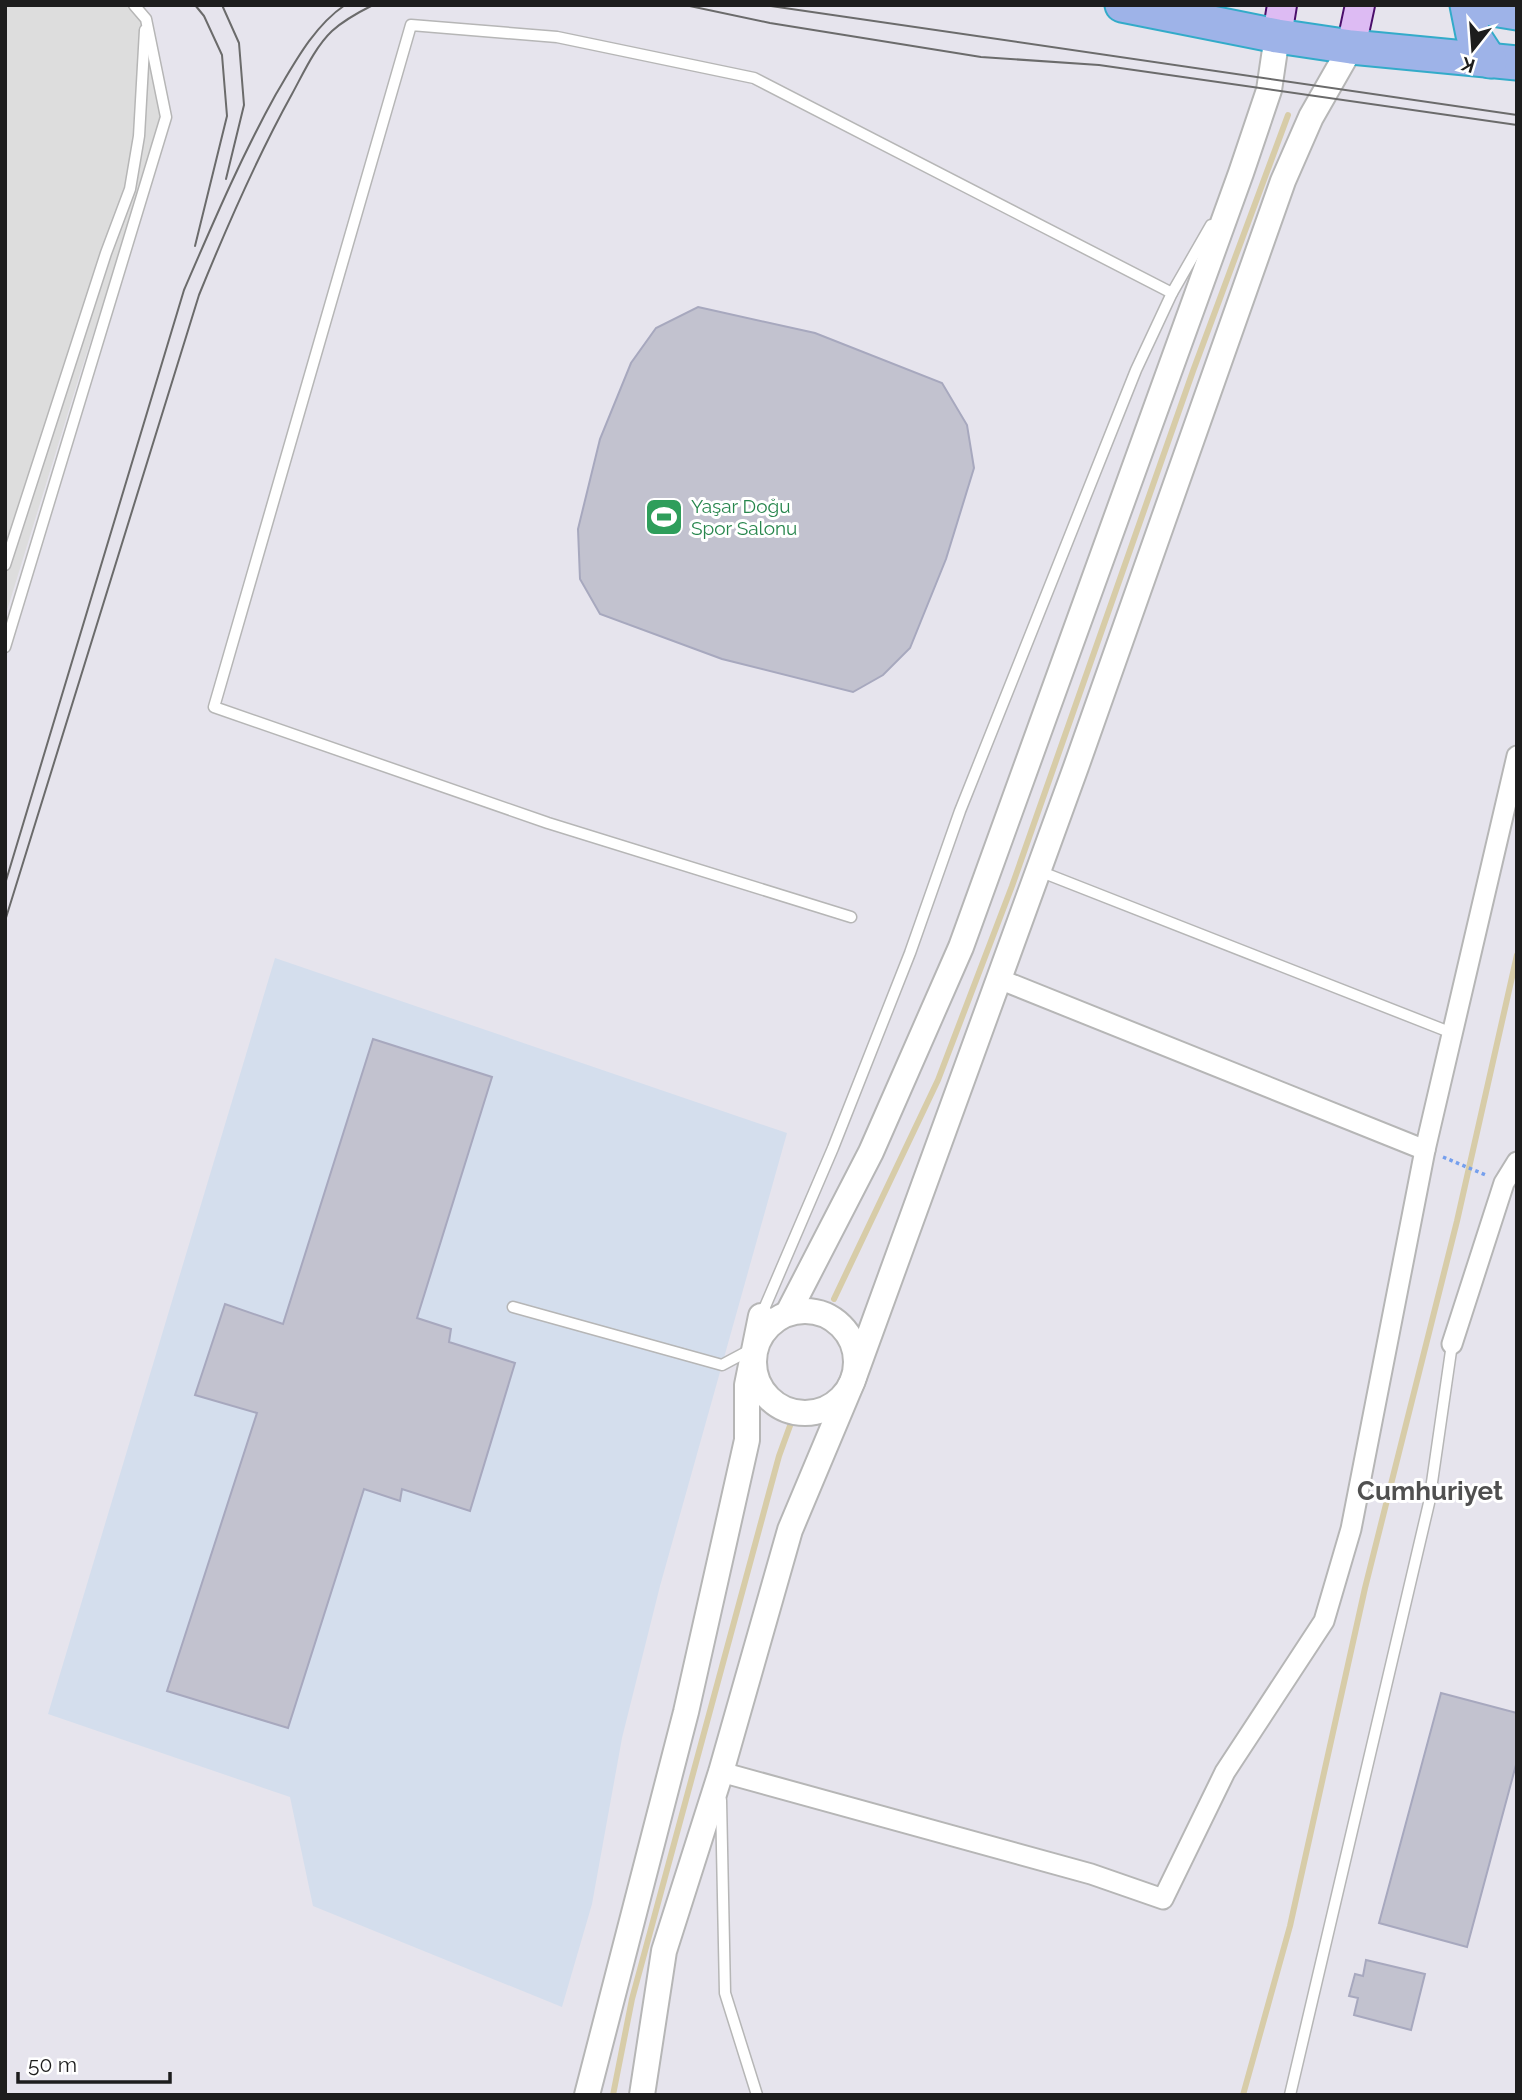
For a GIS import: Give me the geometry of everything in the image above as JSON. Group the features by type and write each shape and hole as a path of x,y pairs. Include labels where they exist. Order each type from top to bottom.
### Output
{"highway":[{"path":"1122,5 1279,21 1351,47 1503,62"},
{"path":"1503,62 1473,35 1468,5 1517,13"}],"main road":[{"path":"1351,47 1360,5"}],"street":[{"path":"788,1313 872,1153 961,947 1241,173 1269,90 1279,21"},
{"path":"642,2095 664,1951 721,1772 790,1530 853,1380 1283,181 1311,117 1351,47"},
{"path":"721,1772 1091,1874 1163,1899 1225,1772 1324,1621 1351,1529 1425,1150 1517,756"},
{"path":"999,979 1425,1150"},
{"path":"1452,1344 1504,1183 1517,1162"},
{"path":"788,1313 821,1313 847,1332 854,1347 856,1363 853,1380 844,1395 831,1406 815,1412 797,1413 780,1408 766,1396 757,1382 753,1364 755,1347 762,1332 788,1313"},
{"path":"587,2095 686,1713 747,1440 747,1385 761,1316"}],"lane":[{"path":"5,647 166,117 146,19 134,5"},
{"path":"5,565 98,278 130,189 139,136 146,19"},
{"path":"852,916 548,823 214,707 411,25 557,37 754,78 1172,293"},
{"path":"761,1316 838,1135 910,953 960,811 1125,396 1172,293 1241,173"},
{"path":"1038,870 1452,1033"},
{"path":"513,1307 722,1365 755,1347"},
{"path":"1290,2095 1429,1503 1452,1344"},
{"path":"721,1772 725,1993 757,2095"}],"path":[{"path":"1425,1150 1504,1183"}],"shaded area":[{"path":"5,5 137,5 155,42 162,71 163,95 161,116 135,206 5,617"},
{"path":"275,958 787,1133 660,1586 622,1738 592,1904 562,2007 313,1906 290,1797 48,1714"}],"building":[{"path":"698,307 815,333 942,383 967,425 974,468 946,559 910,648 883,675 853,692 722,659 600,614 580,579 578,529 600,439 631,363 656,328"},
{"path":"373,1039 492,1077 417,1318 451,1329 449,1342 515,1363 470,1511 402,1489 400,1501 364,1489 288,1728 167,1691 257,1413 195,1395 225,1304 283,1324"},
{"path":"1441,1693 1517,1713 1517,1761 1467,1947 1379,1923"},
{"path":"1366,1960 1425,1974 1411,2030 1354,2015 1358,1998 1349,1996 1355,1974 1363,1976"}],"waterway":[{"path":"834,1299 938,1080 1012,886 1193,371 1288,115"},
{"path":"1243,2095 1290,1926 1365,1588 1457,1221 1517,955"},
{"path":"613,2095 632,1999 779,1456 791,1423"}],"tram line":[{"path":"195,5 204,16 222,55 227,116 195,246"},
{"path":"222,5 239,43 244,105 226,179"},
{"path":"5,884 184,290 239,166 276,94 315,34 345,5"},
{"path":"5,921 199,295 254,168 310,61 332,31 373,5"},
{"path":"685,5 770,23 981,57 1099,65 1517,125"},
{"path":"764,5 1517,115"}],"place":[{"name":"Yaşar Doğu Spor Salonu","path":"664,517"}],"district":[{"name":"Cumhuriyet","path":"1430,1491"}]}
